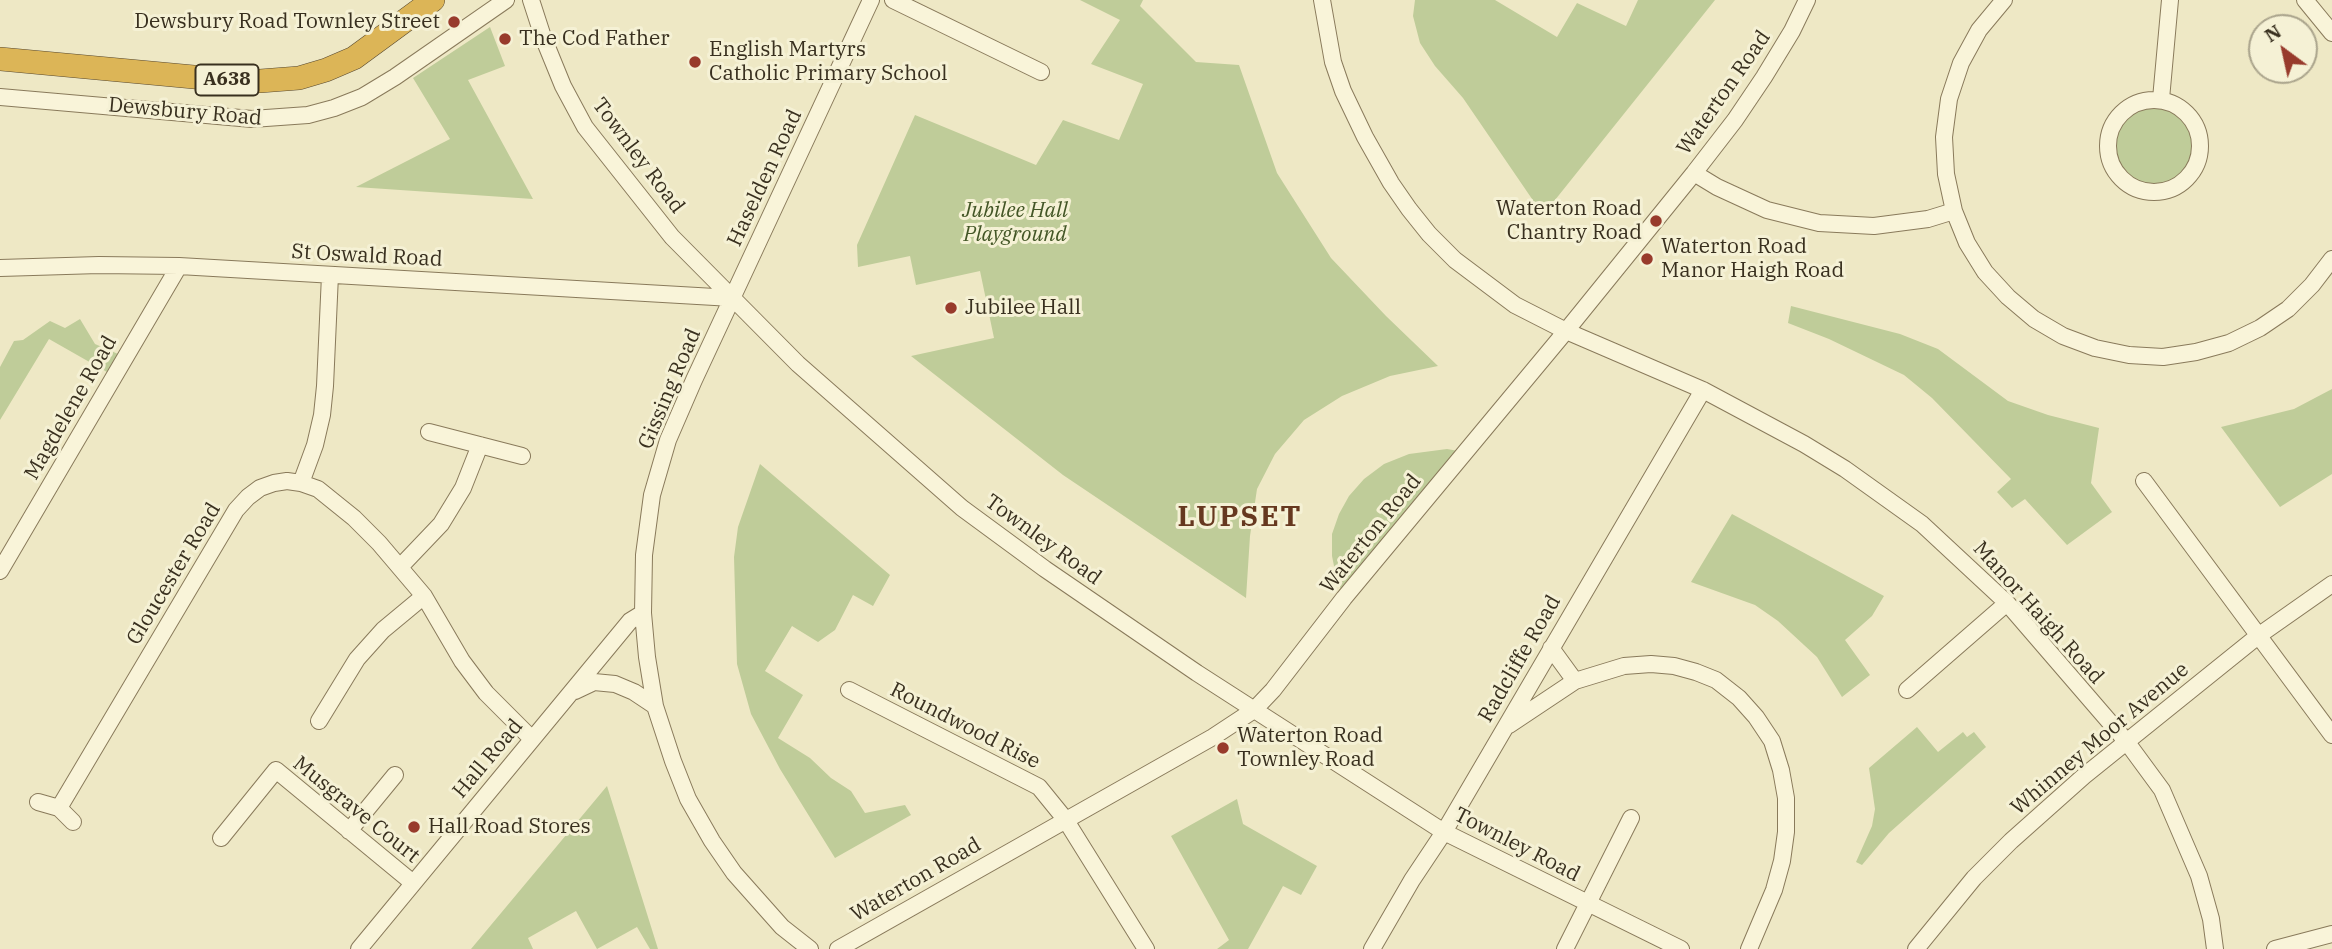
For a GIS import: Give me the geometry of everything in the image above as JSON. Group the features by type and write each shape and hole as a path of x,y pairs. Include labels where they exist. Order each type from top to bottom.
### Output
{"highway":[{"name":"Dewsbury Road","path":"0,59 226,80 299,78 354,58 433,0"}],"street":[{"name":"Dewsbury Road","path":"0,97 252,119 307,115 362,97 506,0"},
{"name":"Townley Road","path":"531,0 559,76 585,127 672,237 798,364 962,508 1045,569 1197,673 1444,832 1681,949"},
{"name":"Haselden Road","path":"732,298 871,0"},
{"path":"893,0 1041,72"},
{"name":"Manor Haigh Road","path":"1322,0 1333,62 1343,91 1377,160 1409,209 1455,260 1515,305 1566,331 1703,390 1804,444 1884,496 1931,532 2007,603 2126,741 2162,790 2199,876 2211,919 2215,949"},
{"name":"Waterton Road","path":"838,949 1213,737 1254,710 1694,173 1764,77 1807,0"},
{"path":"2003,0 1979,30 1961,63 1949,99 1944,137 1946,174 1954,211 1967,243 1985,272 2007,297 2034,319 2063,336 2095,348 2129,355 2162,357 2196,352 2229,343 2260,328 2288,309 2312,285 2332,259"},
{"path":"2161,99 2170,0"},
{"path":"2305,0 2332,33"},
{"path":"2161,99 2180,107 2193,120 2200,139 2199,158 2190,176 2175,188 2156,193 2137,190 2120,179 2110,163 2106,143 2112,124 2124,109 2142,100 2161,99"},
{"path":"1694,173 1767,210 1819,223 1874,226 1928,219 1954,211"},
{"name":"St Oswald Road","path":"0,268 179,266 732,298"},
{"name":"Magdelene Road","path":"0,571 179,266"},
{"path":"330,275 322,415 301,483 318,489 331,498 371,534 424,596 470,672 486,693 532,739"},
{"name":"Gissing Road","path":"732,298 668,440 653,495 644,555 643,613 655,706 688,799 712,841 758,903 810,949"},
{"name":"Radcliffe Road","path":"1372,949 1444,832 1703,390"},
{"path":"429,432 522,456"},
{"path":"400,567 434,533 452,508 481,446"},
{"path":"2144,481 2332,735"},
{"name":"Gloucester Road","path":"59,808 236,510 248,496 260,488 274,483 301,483"},
{"name":"Whinney Moor Avenue","path":"1916,949 1974,878 2011,841 2126,741 2258,636 2332,584"},
{"path":"318,721 357,659 383,630 424,596"},
{"path":"1907,690 2007,603"},
{"name":"Hall Road","path":"359,949 630,621 643,613"},
{"path":"1551,648 1575,681"},
{"path":"1504,729 1575,681 1624,666 1663,665 1696,672 1716,680 1739,698 1772,741 1786,797 1786,832 1774,890 1749,949"},
{"path":"569,694 594,682 615,684 634,692 655,706"},
{"name":"Roundwood Rise","path":"849,690 1040,788 1065,819 1146,949"},
{"name":"Musgrave Court","path":"221,838 276,770 413,883"},
{"path":"349,831 388,792 395,775"},
{"path":"38,802 59,808 73,822"},
{"path":"1565,949 1631,818"},
{"path":"1386,949 1387,924"},
{"path":"2275,949 2332,934"}],"green space":[{"name":"Jubilee Hall Playground","path":"1080,0 1143,0 1140,6 1196,62 1239,65 1277,173 1331,258 1438,366 1390,376 1342,396 1304,420 1275,454 1257,489 1250,536 1246,598 1063,475 911,356 994,338 980,271 916,285 910,256 858,267 857,245 915,115 1036,165 1063,120 1119,140 1143,84 1091,64 1120,20"},
{"path":"1415,0 1495,0 1557,37 1577,3 1626,26 1638,0 1715,0 1543,215 1463,98 1435,66 1420,43 1413,16"},
{"path":"490,27 505,66 468,80 533,199 356,187 450,139 413,78"},
{"path":"2146,107 2162,107 2176,113 2187,124 2193,138 2193,154 2187,168 2176,179 2162,185 2146,185 2132,179 2121,168 2115,154 2115,138 2121,124 2132,113"},
{"path":"1791,306 1900,334 1938,349 2008,401 2099,428 2091,483 2112,512 2067,545 2025,499 2012,508 1997,492 2011,479 1932,398 1904,375 1829,339 1788,323"},
{"path":"80,319 95,344 125,357 114,376 49,339 0,420 0,367 14,341 23,340 50,321 65,328"},
{"path":"2332,389 2332,474 2280,507 2221,427 2294,409"},
{"path":"1447,449 1464,452 1344,598 1332,556 1332,534 1349,496 1364,479 1384,464 1409,454"},
{"path":"760,464 890,575 873,606 853,595 835,630 818,642 792,626 765,671 803,695 778,738 810,758 831,778 851,791 865,813 905,805 911,815 835,858 780,769 751,714 737,664 734,557 738,527"},
{"path":"1732,514 1884,596 1872,616 1845,640 1870,675 1842,697 1817,657 1778,621 1755,605 1691,582"},
{"path":"1917,727 1938,752 1963,732 1967,737 1974,732 1986,747 1889,833 1862,865 1856,862 1872,826 1875,809 1869,768"},
{"path":"607,786 658,949 650,949 637,927 597,949 576,911 528,938 533,949 471,949"},
{"path":"1237,799 1243,824 1317,866 1301,895 1283,886 1248,949 1217,949 1229,940 1171,836"}],"place":[{"name":"Dewsbury Road Townley Street","path":"454,22"},
{"name":"The Cod Father","path":"505,39"},
{"name":"English Martyrs Catholic Primary School","path":"695,62"},
{"name":"Waterton Road Chantry Road","path":"1656,221"},
{"name":"Waterton Road Manor Haigh Road","path":"1647,259"},
{"name":"Jubilee Hall","path":"951,308"},
{"name":"Waterton Road Townley Road","path":"1223,748"},
{"name":"Hall Road Stores","path":"414,827"}],"district":[{"name":"LUPSET","path":"1240,518"}]}
